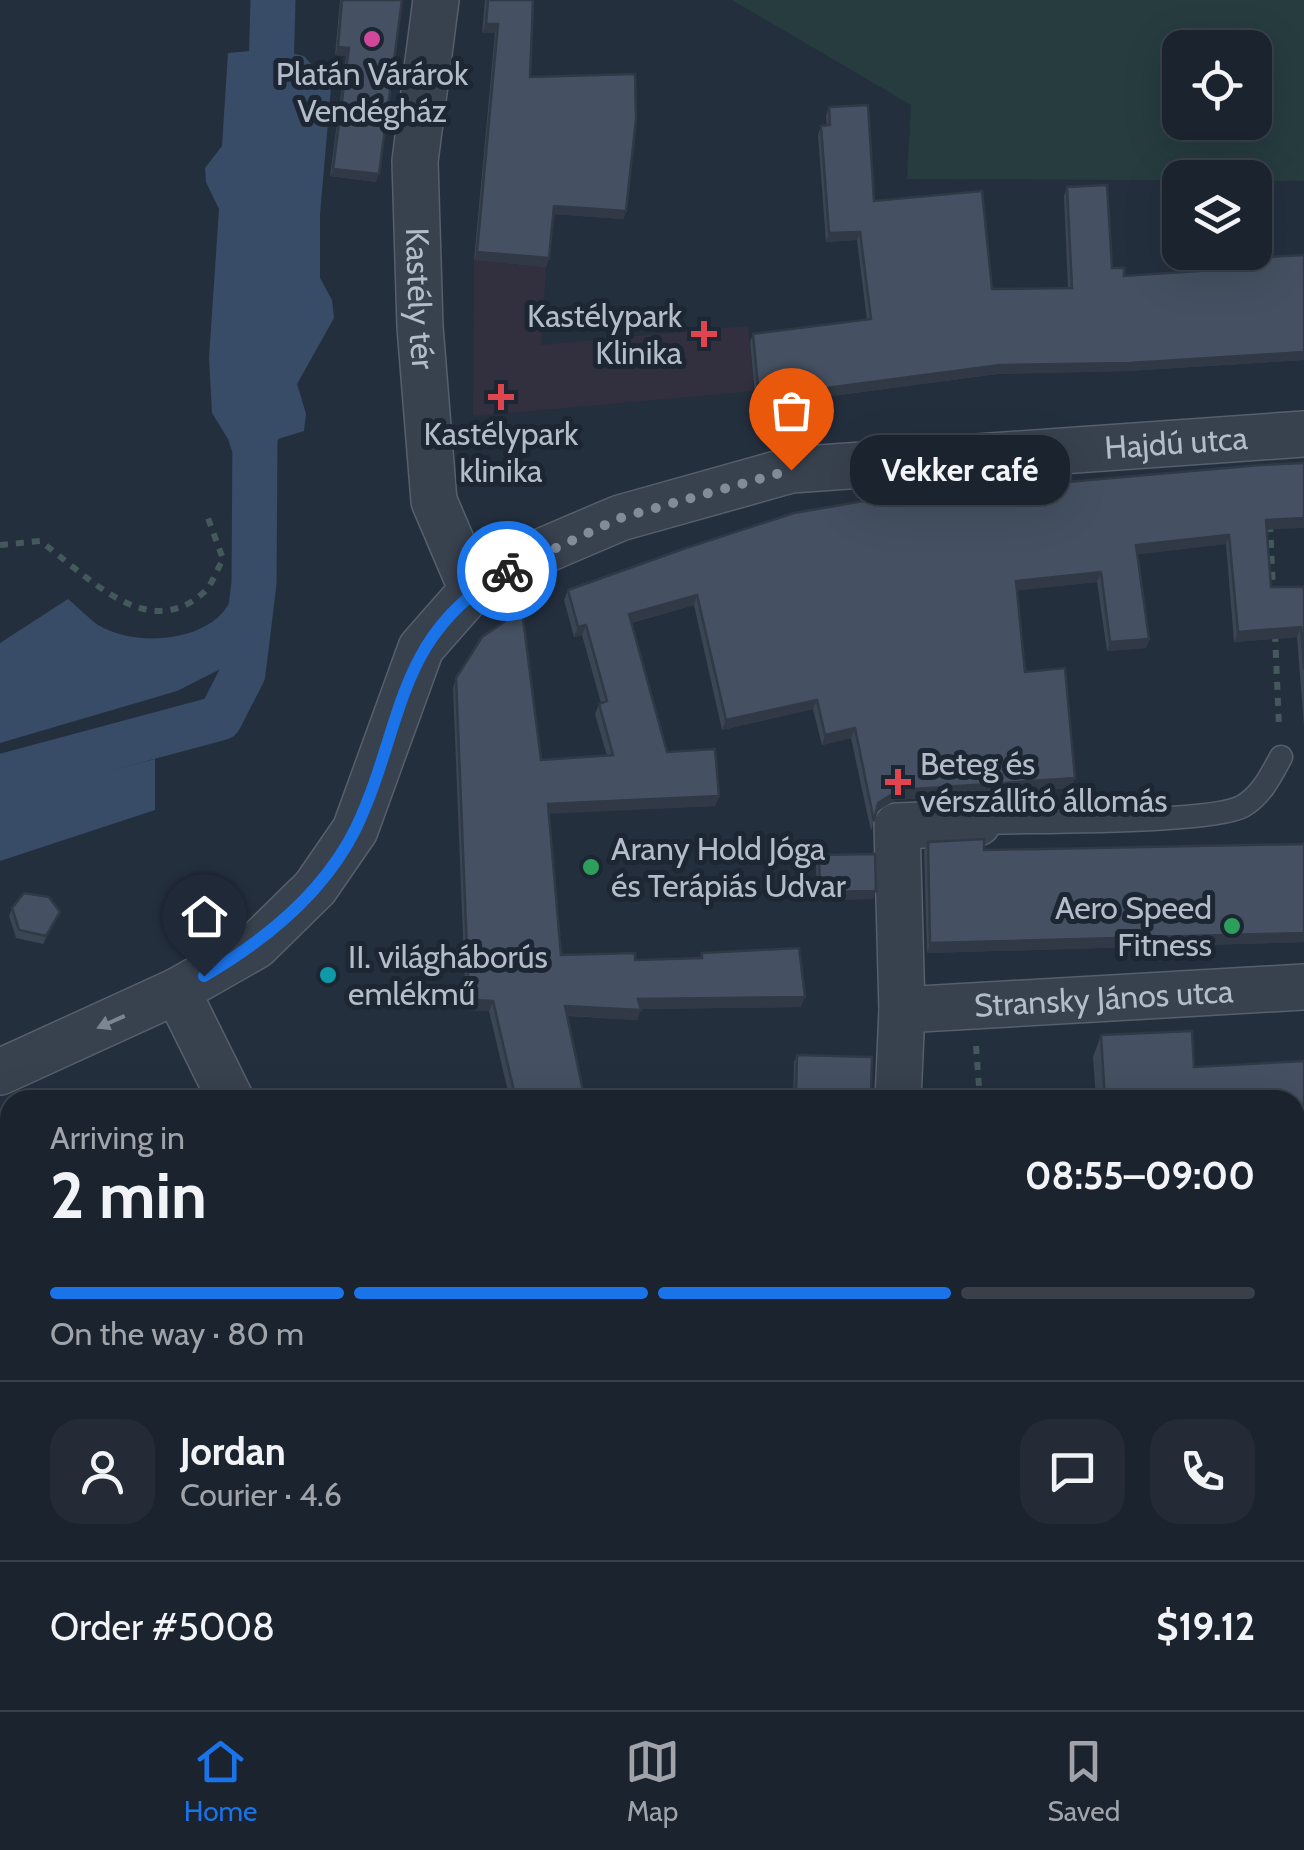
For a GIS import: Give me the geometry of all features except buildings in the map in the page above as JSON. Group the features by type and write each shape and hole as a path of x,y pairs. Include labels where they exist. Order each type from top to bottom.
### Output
{"street":[{"name":"Kastély tér","path":"436,0 414,161 420,327 434,500 472,590"},
{"name":"Hajdú utca","path":"0,1072 177,992 256,946 315,888 355,830 421,648 472,590 538,553 620,518 791,470 1304,434"},
{"path":"898,1090 902,1010 897,826 978,823"},
{"name":"Stransky János utca","path":"902,1010 1304,987"},
{"path":"177,992 226,1090"}],"lane":[{"path":"978,823 1198,815 1241,808 1263,789 1281,757"}],"path":[{"path":"0,545 40,541 124,605 163,613 204,593 223,559 208,518"},
{"path":"1270,520 1273,600"},
{"path":"1274,619 1281,757"},
{"path":"976,1054 979,1090"}],"shaded area":[{"name":"Kastélypark Klinika","path":"474,260 546,267 541,345 748,326 754,391 473,416"}],"green space":[{"path":"732,0 1304,0 1304,181 1272,181 1272,160 1162,160 1162,180 907,179 911,105"}],"water":[{"path":"273,49 304,56 331,87 320,214 320,278 332,300 334,318 297,384 306,414 304,431 278,439 261,492 245,491 228,439 212,413 209,358 219,209 206,182 205,168 222,146 228,53"},
{"path":"242,551 272,556 264,647 177,691 0,743 0,643 68,599 98,625 128,636 164,638 198,630 213,622 229,604"},
{"path":"155,759 155,810 0,861 0,798"}],"waterway":[{"path":"270,108 273,0"},
{"path":"0,777 220,718 243,673 254,583 255,432"}],"way so far":[{"path":"507,571 538,553 620,518 791,470"}],"place":[{"name":"Platán Várárok Vendégház","path":"372,39"},
{"name":"Kastélypark Klinika","path":"704,334"},
{"name":"Kastélypark klinika","path":"501,397"},
{"name":"Vekker café","path":"791,470"},
{"name":"Beteg és vérszállító állomás","path":"898,782"},
{"name":"Arany Hold Jóga és Terápiás Udvar","path":"591,867"},
{"name":"Aero Speed Fitness","path":"1232,926"},
{"name":"II. világháborús emlékmű","path":"328,975"}],"route":[{"path":"204,976 256,946 315,888 355,830 421,648 472,590 507,571"}]}
